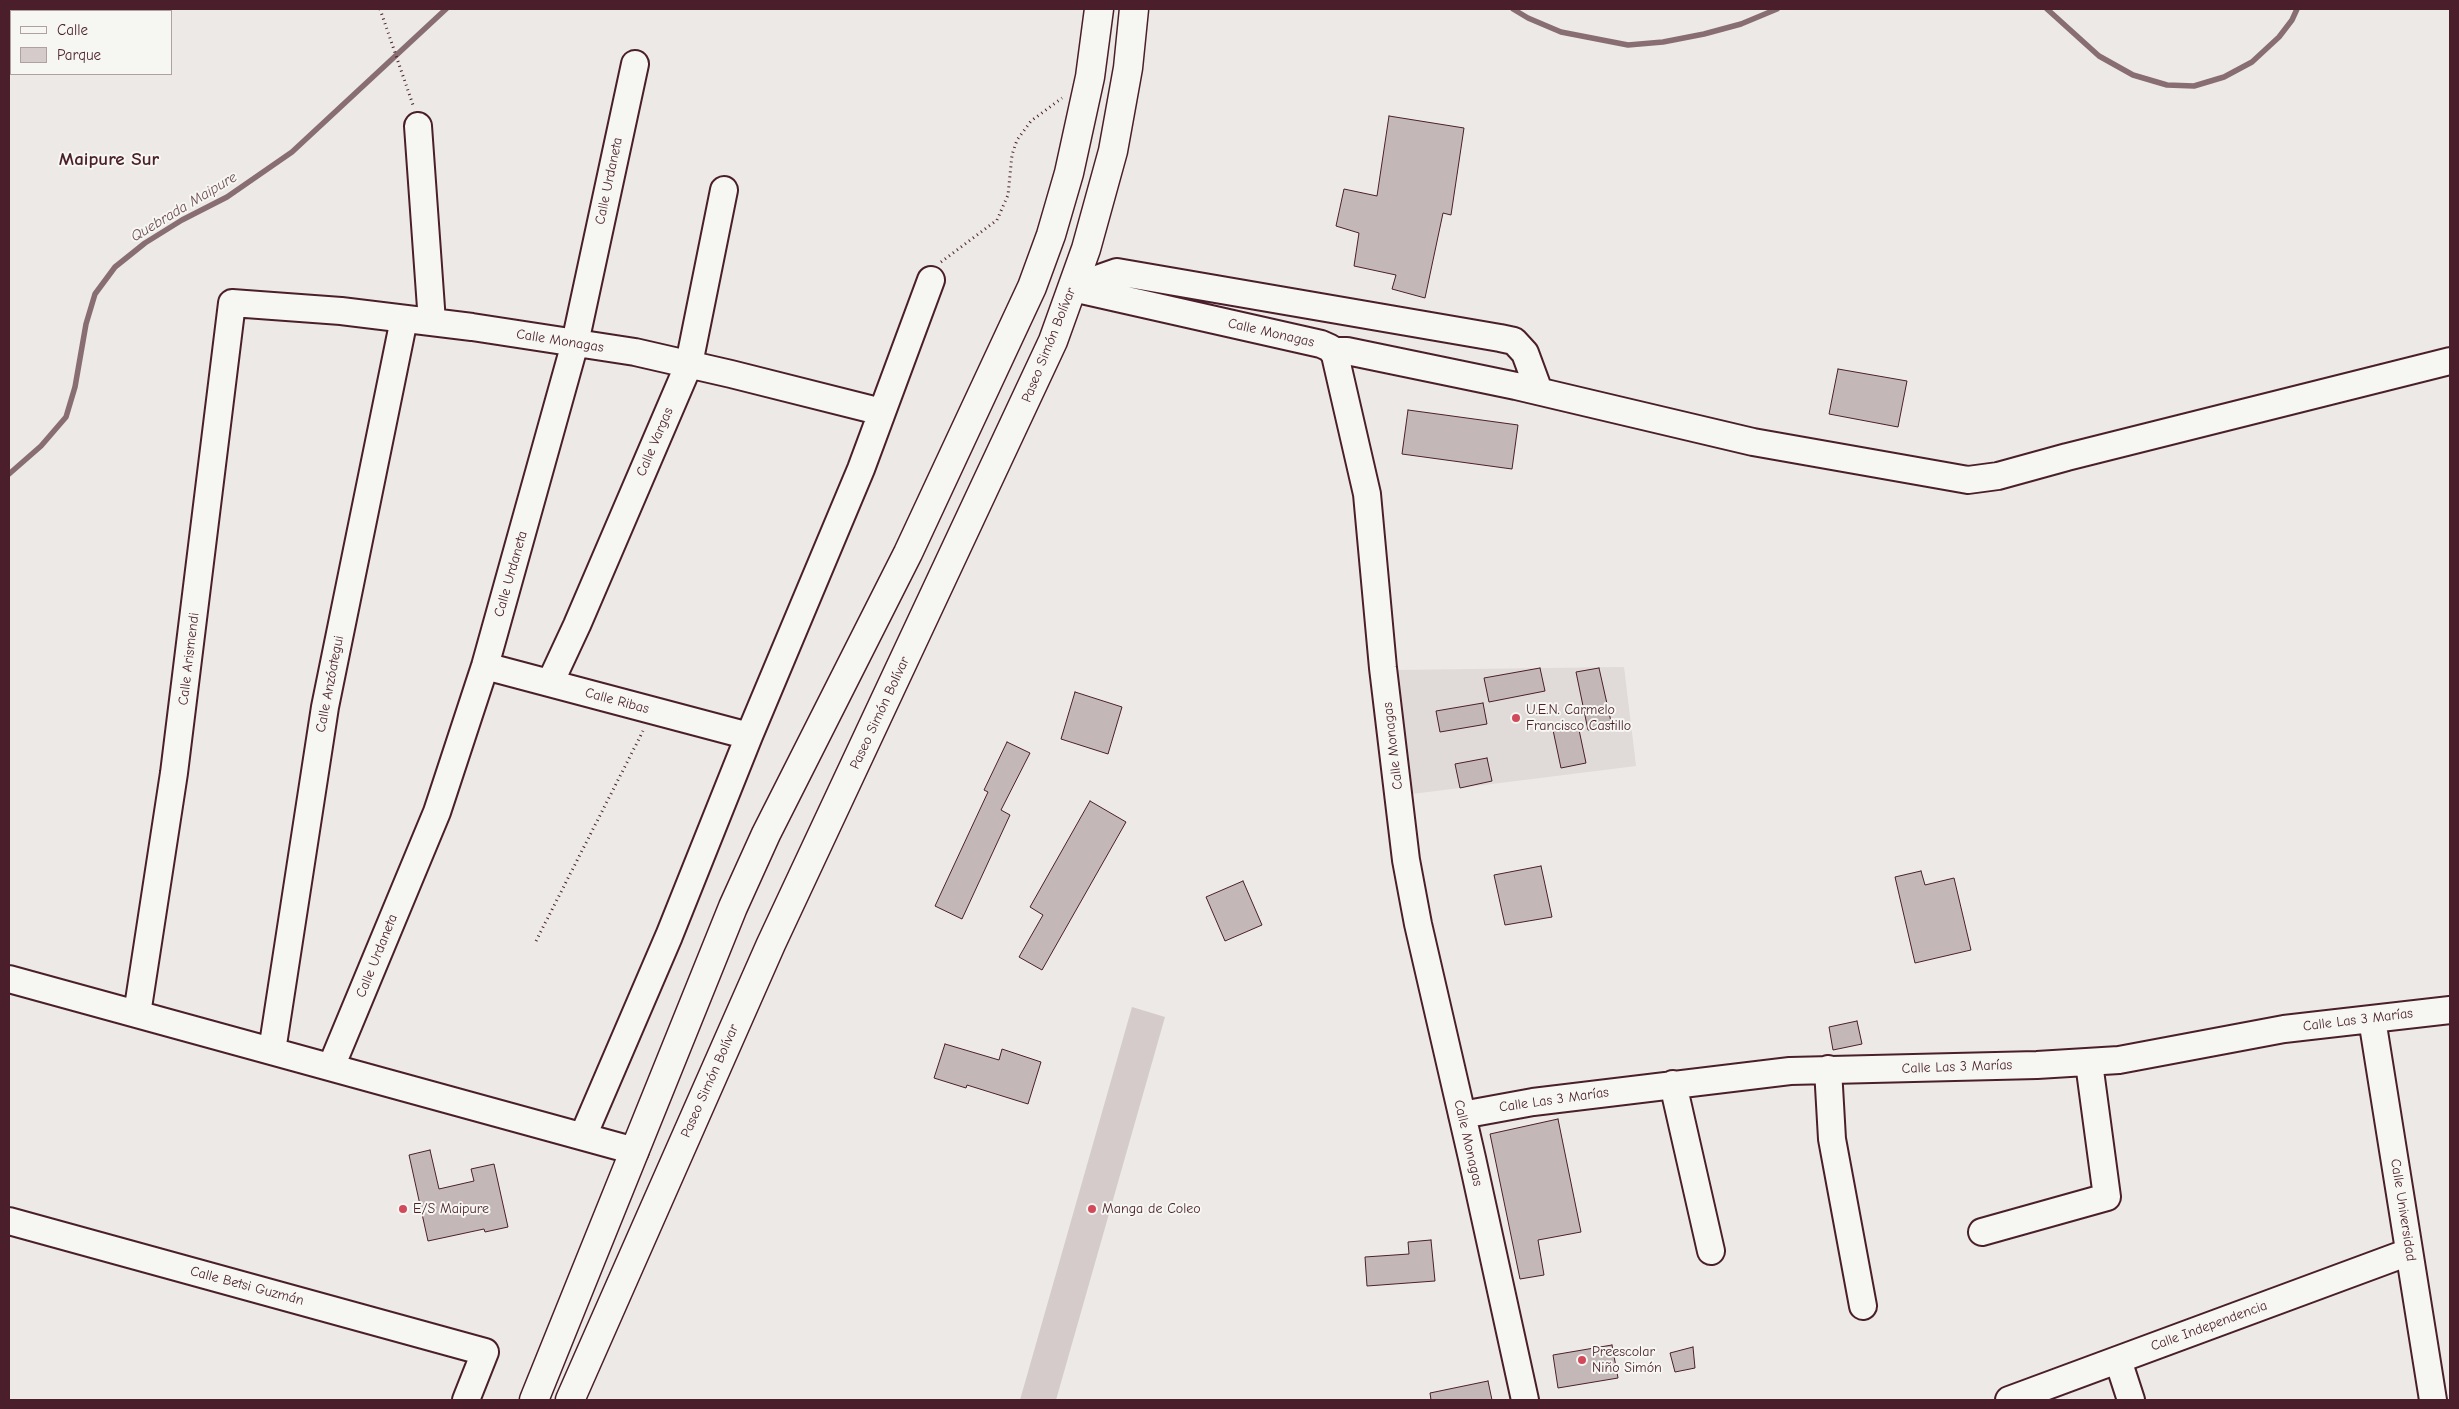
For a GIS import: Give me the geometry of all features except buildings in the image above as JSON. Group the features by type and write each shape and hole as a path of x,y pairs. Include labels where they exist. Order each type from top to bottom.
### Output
{"main road":[{"path":"534,1400 690,1010 755,858 908,553 1032,287 1051,236 1069,173 1090,76 1099,9"},
{"name":"Paseo Simón Bolívar","path":"570,1400 771,944 1053,341 1082,290 1113,150 1128,68 1134,9"}],"street":[{"name":"Calle Urdaneta","path":"332,1068 437,812 486,666 575,343 635,64"},
{"path":"418,126 432,322"},
{"name":"Calle Vargas","path":"550,683 577,626 689,364 724,190"},
{"path":"1082,290 1097,280 1117,272 1514,341 1525,353 1539,392"},
{"path":"583,1136 669,936 861,469 931,280"},
{"name":"Calle Monagas","path":"1082,290 1320,344 1332,351 1338,363 1367,494 1384,668 1406,860 1418,924 1525,1400"},
{"name":"Calle Monagas","path":"232,303 341,311 432,322 634,352 882,412"},
{"name":"Calle Arismendi","path":"137,1014 174,773 232,303"},
{"name":"Calle Anzóategui","path":"272,1051 325,707 404,319"},
{"path":"1332,351 1347,351 1539,392 1753,442 1968,480 1998,476 2067,456 2450,362"},
{"name":"Calle Ribas","path":"486,666 750,736"},
{"path":"9,978 635,1151"},
{"name":"Calle Las 3 Marías","path":"1462,1115 1533,1102 1673,1084 1828,1069 2089,1063 2145,1056 2284,1029 2450,1010"},
{"name":"Calle Universidad","path":"2372,1019 2433,1400"},
{"path":"1982,1232 2107,1197 2089,1063"},
{"path":"1828,1069 1832,1139 1863,1306"},
{"path":"1673,1084 1711,1250"},
{"name":"Calle Betsi Guzmán","path":"9,1221 485,1352 466,1400"},
{"name":"Calle Independencia","path":"2009,1400 2410,1252"},
{"path":"2118,1360 2132,1400"}],"path":[{"path":"380,9 418,126"},
{"path":"931,280 942,261 997,220 1008,195 1012,155 1022,130 1090,76"},
{"path":"536,941 654,711"}],"shaded area":[{"name":"U.E.N. Carmelo Francisco Castillo","path":"1624,667 1636,766 1412,794 1396,670"}],"green space":[{"name":"Manga de Coleo","path":"1132,1007 1165,1017 1056,1400 1020,1400"}],"waterway":[{"name":"Quebrada Maipure","path":"9,474 41,446 66,417 75,387 86,324 95,294 115,267 145,243 182,220 227,197 292,152 446,9"},
{"name":"Quebrada Maipure","path":"1513,9 1528,18 1561,32 1628,45 1663,42 1704,34 1741,24 1777,9"},
{"name":"Quebrada Maipure","path":"2047,9 2099,56 2133,75 2167,85 2194,86 2224,77 2252,62 2279,37 2292,20 2297,9"}],"place":[{"name":"U.E.N. Carmelo Francisco Castillo","path":"1516,718"},
{"name":"E/S Maipure","path":"403,1209"},
{"name":"Manga de Coleo","path":"1092,1209"},
{"name":"Preescolar Niño Simón","path":"1582,1360"}],"district":[{"name":"Maipure Sur","path":"109,160"}]}
